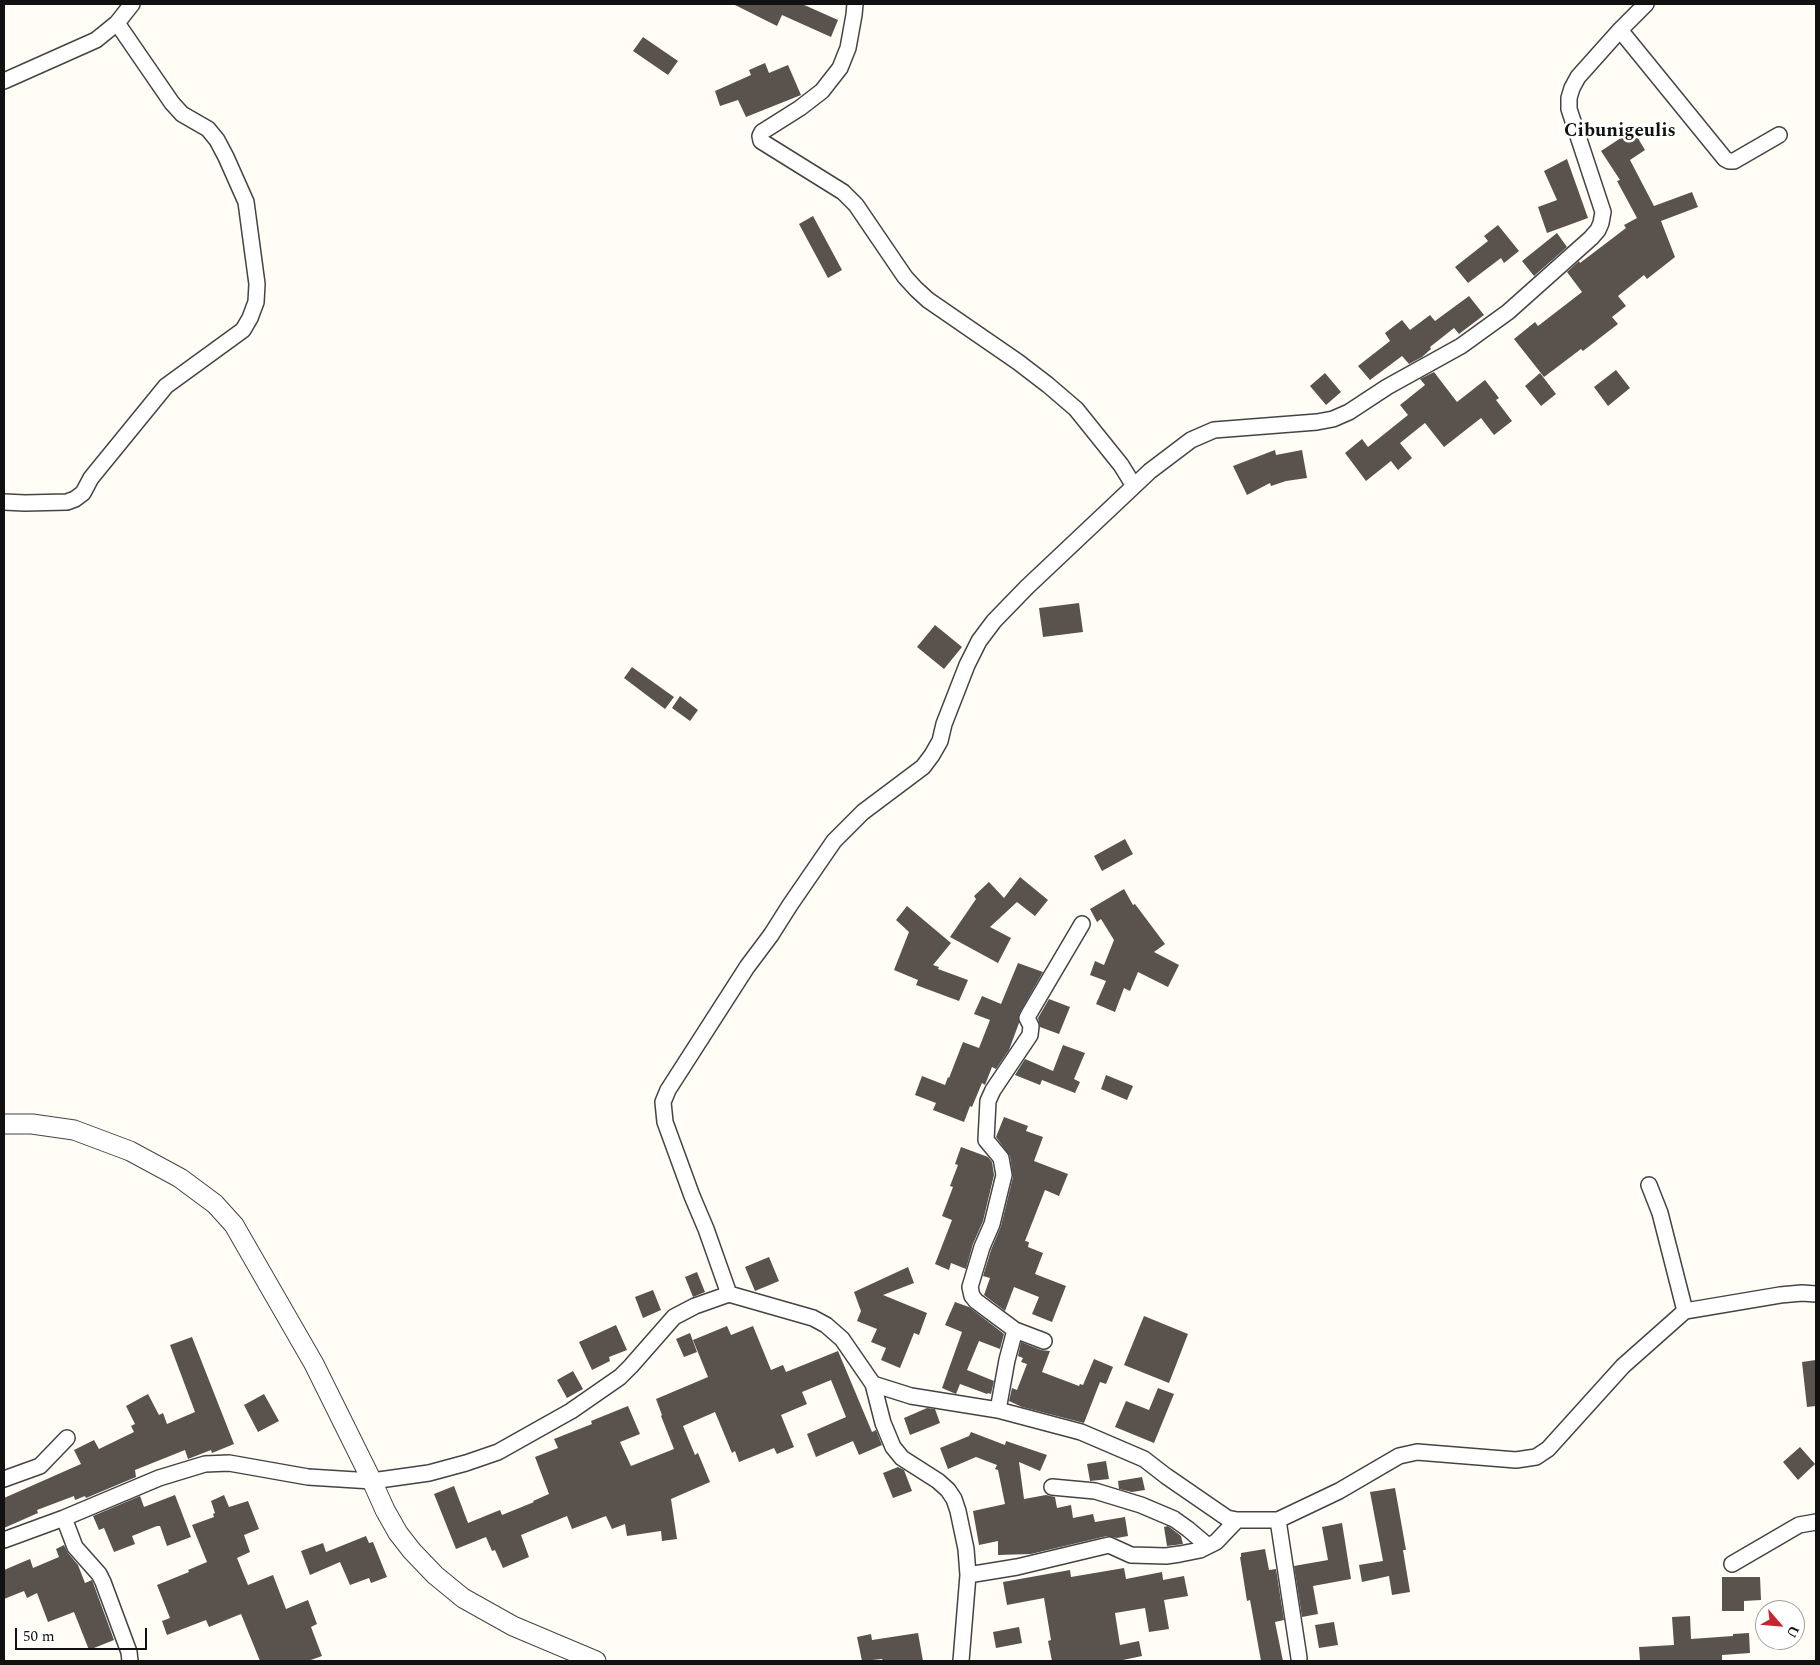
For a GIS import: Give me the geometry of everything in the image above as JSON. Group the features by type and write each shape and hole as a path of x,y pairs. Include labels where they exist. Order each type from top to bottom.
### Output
{"street":[{"path":"4,81 96,40 117,23 132,4"},
{"path":"855,4 848,48 840,68 822,91 800,108 762,132 760,136 761,141 843,192 856,205 905,277 916,289 928,300 1033,374 1076,409 1116,458 1134,486"},
{"path":"729,1294 664,1122 664,1102 668,1090 747,967 772,935 834,841 863,812 923,767 932,755 940,741 944,724 967,665 979,641 994,621 1027,587 1150,471 1191,440 1214,430 1317,422 1333,419 1349,412 1394,383 1461,346 1489,326 1508,312 1591,238 1598,230 1602,212 1569,109 1569,98 1578,77 1646,4"},
{"path":"4,502 67,502 83,493 91,478 166,386 243,330 256,302 257,284 246,202 226,157 217,140 208,129 182,114 172,103 117,23"},
{"path":"1620,30 1729,162 1779,135"},
{"path":"1044,1341 1015,1330 976,1301 971,1292 972,1276 992,1224 1004,1175 1001,1158 986,1140 988,1101 993,1090 1030,1035 1031,1026 1027,1018 1082,924"},
{"path":"4,1124 32,1124 74,1130 112,1144 130,1151 180,1178 215,1204 234,1225 309,1356 398,1533 412,1551 435,1575 463,1598 513,1626 596,1661"},
{"path":"1648,1185 1660,1214 1685,1312"},
{"path":"4,1540 64,1518 159,1478 210,1463 229,1463 308,1477 372,1481 429,1472 466,1463 498,1452 571,1411 620,1377 674,1317 695,1306 729,1294 813,1318 826,1325 842,1339 874,1384 883,1423 893,1448 902,1458 938,1481 954,1499 966,1550 968,1575 961,1661"},
{"path":"874,1384 911,1396 998,1410 1081,1432 1136,1455 1222,1516 1237,1520 1278,1520 1338,1491 1399,1456 1417,1452 1516,1460 1536,1457 1548,1449 1623,1366 1685,1312 1780,1295 1816,1294"},
{"path":"998,1410 1015,1330"},
{"path":"4,1479 40,1466 67,1438"},
{"path":"1052,1487 1095,1491 1141,1505 1174,1519 1208,1546"},
{"path":"64,1518 75,1547 100,1574 129,1652 130,1661"},
{"path":"968,1575 1016,1567 1110,1545 1131,1555 1166,1556 1180,1554 1216,1542 1237,1520"},
{"path":"1278,1520 1299,1658"},
{"path":"1732,1564 1792,1528 1816,1522"}],"building":[{"path":"733,4 802,4 838,20 831,37 782,15 777,26"},
{"path":"643,37 678,61 668,75 633,51"},
{"path":"765,63 769,73 788,65 801,95 746,117 738,100 720,106 715,91 751,75 749,70"},
{"path":"1633,130 1645,150 1630,160 1654,206 1692,192 1698,207 1661,221 1675,257 1647,279 1644,275 1618,296 1626,306 1612,317 1618,324 1583,351 1581,349 1544,377 1514,339 1535,322 1538,326 1582,292 1567,272 1579,261 1580,263 1626,228 1624,225 1637,218 1617,181 1620,180 1601,151"},
{"path":"1567,159 1588,218 1547,233 1538,207 1557,200 1544,171"},
{"path":"813,216 842,270 828,278 799,224"},
{"path":"1498,225 1519,251 1504,263 1501,258 1468,283 1455,267 1488,241 1484,236"},
{"path":"1557,233 1567,247 1534,276 1522,261"},
{"path":"1469,296 1484,315 1459,334 1454,328 1430,347 1431,349 1422,357 1409,364 1402,356 1370,380 1358,366 1390,341 1385,333 1402,320 1410,330 1430,315 1435,321"},
{"path":"1616,370 1630,388 1608,406 1594,387"},
{"path":"1434,372 1457,402 1485,380 1499,398 1496,400 1512,421 1494,435 1481,418 1444,447 1425,423 1400,443 1412,458 1398,470 1391,461 1366,481 1345,453 1362,439 1368,447 1408,415 1400,405 1425,385 1420,379"},
{"path":"1325,373 1341,392 1326,405 1310,386"},
{"path":"1540,373 1556,394 1541,406 1525,386"},
{"path":"1275,450 1276,455 1302,450 1307,478 1286,481 1271,486 1270,483 1247,495 1233,466"},
{"path":"1079,603 1083,632 1043,637 1039,608"},
{"path":"935,625 962,647 944,669 917,647"},
{"path":"632,667 674,697 665,709 624,678"},
{"path":"680,696 698,710 690,721 672,708"},
{"path":"1125,839 1133,854 1102,871 1094,856"},
{"path":"1020,877 1048,900 1035,916 1017,902 990,927 1011,938 998,963 950,937 976,899 974,896 989,882 1004,898"},
{"path":"1124,889 1133,905 1135,904 1165,944 1154,952 1179,965 1168,987 1138,972 1130,991 1124,988 1115,1012 1096,1004 1106,981 1090,975 1095,961 1104,965 1114,940 1101,919 1097,922 1090,909"},
{"path":"907,906 951,943 933,965 939,967 938,969 968,980 959,1001 916,985 918,980 894,970 909,932 896,920"},
{"path":"1018,963 1043,972 1019,1014 1019,1023 1009,1050 996,1069 992,1067 985,1085 982,1083 964,1122 933,1110 936,1103 915,1095 922,1076 945,1085 963,1042 979,1048 990,1020 974,1014 982,996 1001,1004"},
{"path":"1049,999 1070,1007 1059,1034 1040,1027 1038,1018"},
{"path":"1063,1045 1085,1053 1074,1079 1080,1082 1075,1093 1042,1080 1040,1085 1015,1075 1025,1059 1053,1071"},
{"path":"1106,1075 1133,1086 1127,1100 1101,1089"},
{"path":"1004,1117 1028,1126 1026,1131 1043,1137 1034,1161 1068,1174 1059,1196 1045,1190 1025,1241 1029,1242 1028,1247 1043,1253 1035,1274 1066,1286 1052,1322 1032,1314 1039,1297 1014,1287 1005,1311 984,1295 990,1278 983,1276 1001,1226 1013,1177 1010,1156 996,1137"},
{"path":"961,1147 988,1157 992,1162 994,1175 983,1221 973,1244 966,1269 951,1263 949,1270 935,1264 952,1220 942,1216 953,1187 950,1186 958,1165 955,1164"},
{"path":"769,1257 779,1281 755,1291 745,1267"},
{"path":"908,1267 914,1283 883,1295 927,1313 919,1335 914,1333 900,1368 881,1360 886,1348 871,1342 877,1329 857,1321 861,1311 854,1292"},
{"path":"697,1272 705,1292 693,1297 685,1277"},
{"path":"653,1290 661,1310 643,1318 635,1297"},
{"path":"955,1302 969,1307 1004,1334 1000,1349 979,1341 967,1370 994,1381 991,1394 960,1384 956,1394 942,1388 962,1332 945,1325"},
{"path":"1144,1316 1188,1334 1169,1383 1124,1365"},
{"path":"616,1325 627,1350 609,1357 610,1361 592,1370 579,1342"},
{"path":"727,1326 731,1335 753,1326 771,1370 783,1365 786,1372 838,1351 872,1432 876,1430 882,1445 859,1455 853,1441 816,1457 807,1434 846,1417 831,1380 802,1392 807,1404 781,1415 794,1447 777,1454 774,1448 739,1462 735,1451 732,1453 715,1412 683,1426 695,1455 698,1453 710,1482 671,1499 677,1539 662,1541 661,1531 627,1536 625,1524 612,1529 606,1516 572,1529 567,1516 521,1535 529,1557 503,1568 495,1550 492,1551 486,1537 456,1549 434,1494 454,1486 468,1523 500,1510 502,1515 534,1502 549,1494 535,1457 558,1448 554,1439 592,1424 591,1421 628,1406 640,1434 620,1442 631,1466 674,1449 656,1399 708,1377 693,1340"},
{"path":"690,1333 697,1352 684,1357 676,1339"},
{"path":"192,1337 234,1444 212,1453 211,1450 188,1459 185,1450 135,1470 136,1477 86,1498 85,1496 75,1500 74,1496 37,1510 38,1513 4,1528 4,1498 81,1464 74,1450 94,1440 99,1449 134,1432 131,1426 135,1424 126,1406 148,1394 159,1415 163,1413 167,1424 195,1412 170,1345"},
{"path":"1021,1342 1041,1350 1050,1351 1042,1372 1079,1386 1080,1384 1083,1385 1094,1359 1113,1367 1106,1384 1100,1382 1084,1423 1022,1407 1009,1401 1012,1388 1017,1390 1027,1364 1021,1362 1023,1358 1018,1356"},
{"path":"1816,1360 1816,1406 1807,1407 1802,1362"},
{"path":"573,1371 583,1389 567,1398 557,1380"},
{"path":"1158,1388 1174,1394 1154,1443 1115,1427 1126,1401 1149,1410"},
{"path":"264,1394 279,1421 258,1432 244,1405"},
{"path":"927,1408 935,1409 940,1423 910,1435 904,1418"},
{"path":"971,1432 1005,1445 1006,1441 1047,1455 1040,1471 1019,1462 1024,1499 1046,1495 1055,1497 1057,1508 1071,1505 1073,1518 1093,1514 1095,1522 1125,1517 1128,1536 1117,1538 1107,1536 1031,1554 998,1555 998,1541 979,1545 973,1511 1005,1504 998,1470 995,1469 997,1465 976,1457 948,1469 940,1448 969,1436"},
{"path":"1800,1447 1815,1464 1798,1480 1783,1462"},
{"path":"1106,1461 1109,1479 1090,1481 1087,1464"},
{"path":"898,1467 904,1470 912,1491 893,1498 883,1473"},
{"path":"1142,1477 1145,1490 1132,1492 1119,1489 1118,1481"},
{"path":"1395,1488 1406,1550 1403,1550 1410,1592 1392,1595 1389,1576 1362,1582 1359,1565 1383,1561 1370,1492"},
{"path":"175,1495 191,1537 167,1546 160,1526 157,1526 132,1536 135,1544 114,1552 104,1528 99,1530 93,1516 140,1496 144,1507"},
{"path":"224,1495 229,1507 248,1501 259,1529 244,1535 250,1552 237,1558 248,1585 273,1575 286,1609 308,1600 317,1624 311,1627 322,1656 308,1661 260,1661 241,1614 209,1627 206,1620 167,1635 162,1621 170,1618 157,1585 189,1572 188,1570 207,1562 192,1525 214,1517 213,1514 215,1513 211,1501"},
{"path":"1342,1523 1351,1579 1313,1586 1318,1614 1302,1617 1294,1566 1328,1560 1322,1527"},
{"path":"1168,1526 1181,1536 1183,1544 1167,1546 1164,1527"},
{"path":"366,1536 369,1543 373,1542 387,1577 371,1583 369,1578 350,1585 340,1562 310,1575 301,1551 323,1543 326,1552"},
{"path":"64,1545 78,1565 85,1583 92,1580 114,1640 89,1650 74,1612 48,1622 37,1593 27,1598 24,1591 4,1599 4,1570 30,1559 33,1568 59,1557 56,1549"},
{"path":"1265,1549 1269,1570 1276,1569 1284,1620 1275,1622 1283,1661 1261,1661 1250,1600 1247,1601 1241,1553"},
{"path":"1124,1568 1126,1579 1162,1572 1163,1580 1184,1576 1188,1596 1164,1600 1169,1629 1149,1632 1145,1608 1115,1613 1120,1645 1139,1641 1142,1656 1123,1661 1052,1661 1048,1641 1051,1640 1044,1598 1007,1605 1003,1582 1070,1570 1071,1577"},
{"path":"1722,1577 1760,1577 1761,1600 1744,1601 1744,1611 1722,1611"},
{"path":"1690,1616 1691,1639 1749,1633 1750,1653 1722,1655 1722,1661 1640,1661 1639,1647 1674,1645 1672,1617"},
{"path":"1334,1622 1338,1645 1319,1648 1315,1625"},
{"path":"1019,1627 1022,1643 996,1648 993,1632"},
{"path":"918,1633 923,1661 883,1661 882,1659 862,1661 857,1637 871,1634 872,1640"}],"district":[{"name":"Cibunigeulis","path":"1620,132"}]}
